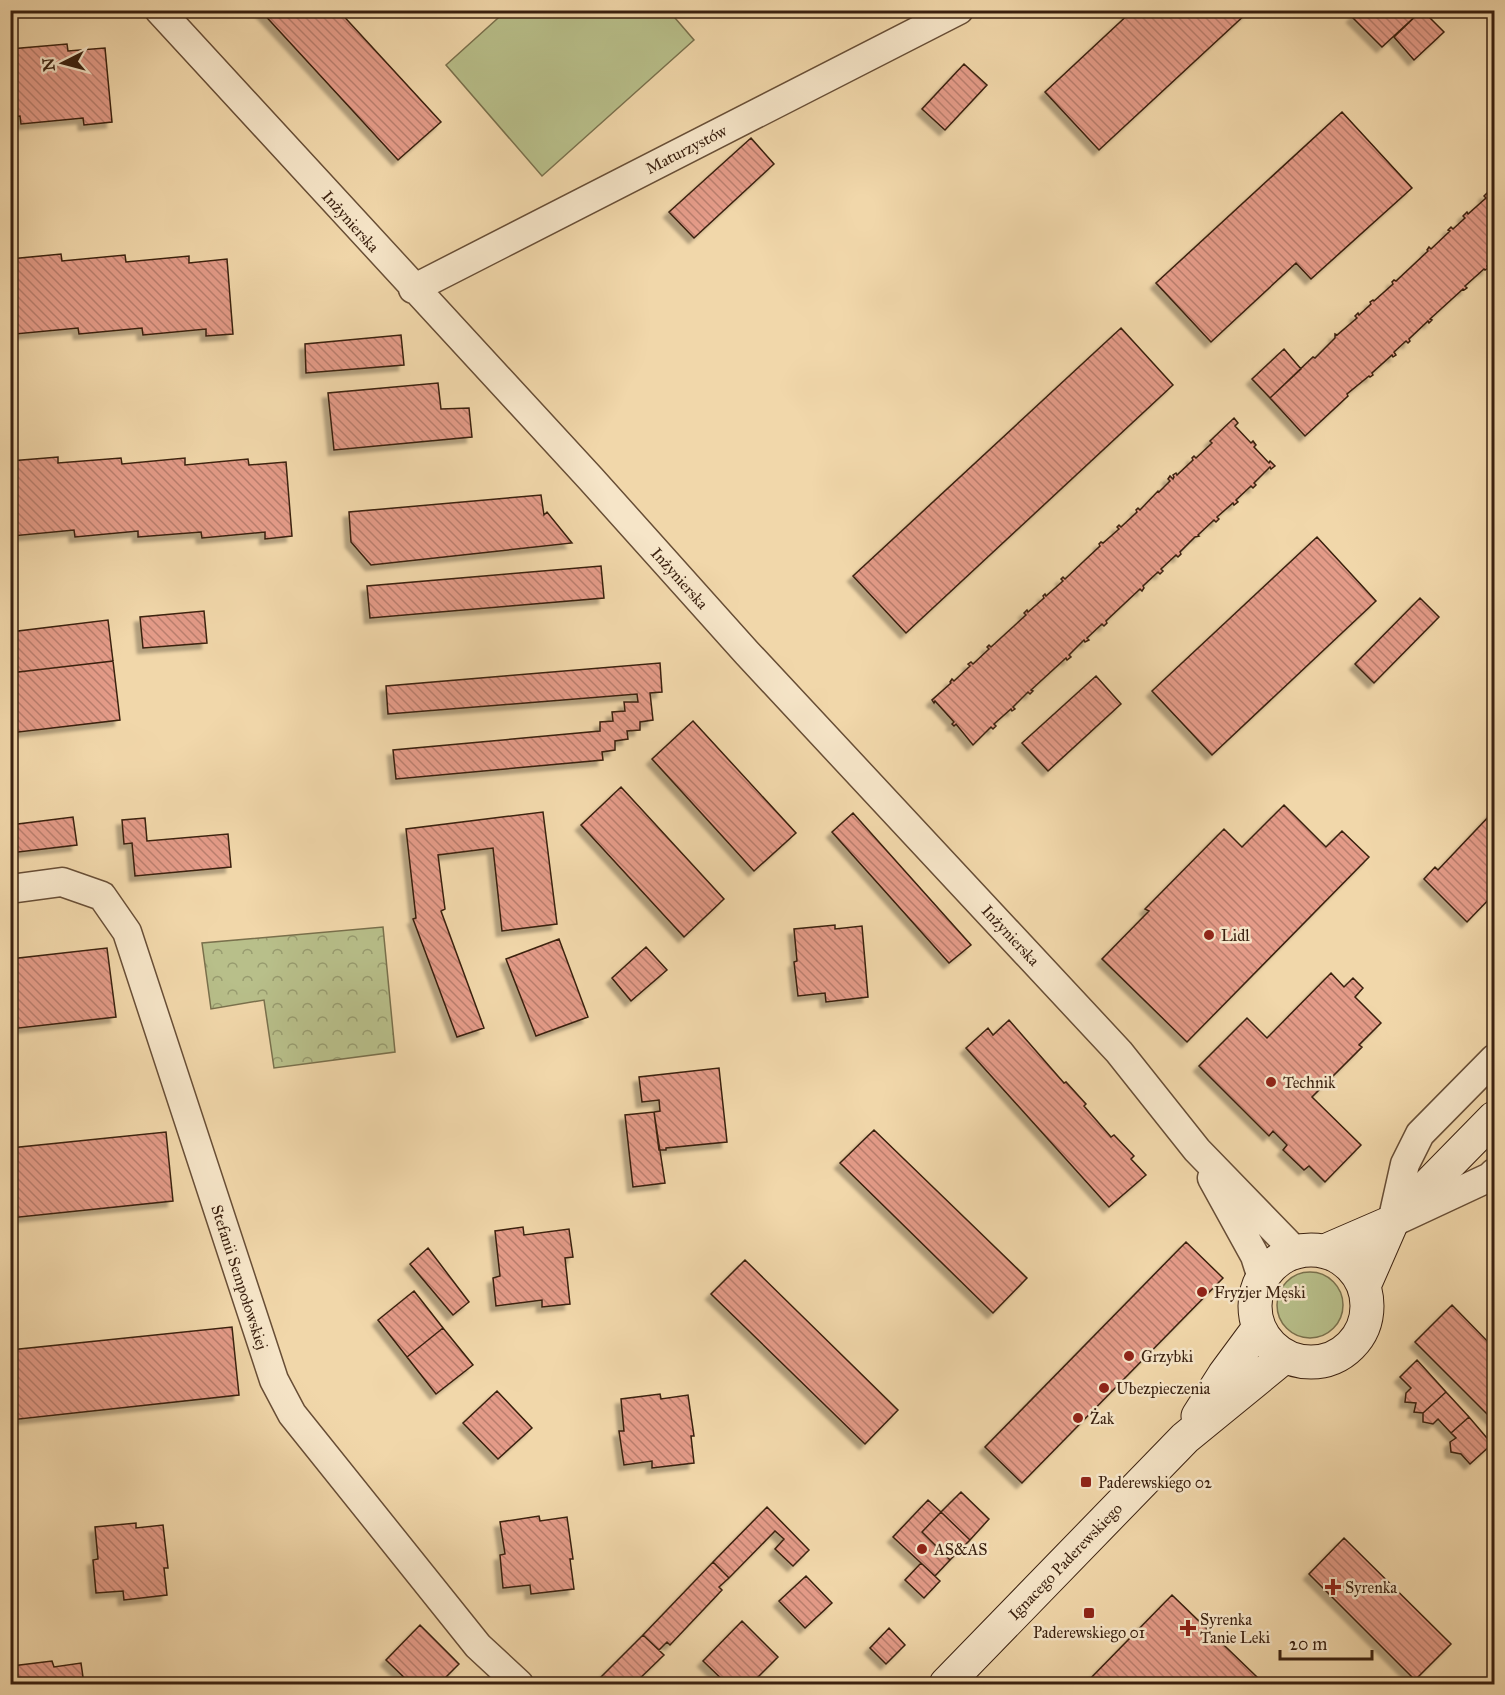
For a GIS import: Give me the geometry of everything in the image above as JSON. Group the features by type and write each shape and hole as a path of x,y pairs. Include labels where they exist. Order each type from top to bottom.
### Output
{"street":[{"name":"Inżynierska","path":"159,10 413,289 591,479 747,653 1119,1052 1197,1150 1310,1251"},
{"name":"Maturzystów","path":"413,289 958,10"},
{"name":"Stefanii Sempołowskiej","path":"10,888 62,882 102,896 127,932 274,1380 292,1414 478,1646 519,1684"},
{"path":"1364,1286 1392,1222 1405,1164 1420,1134 1494,1059"},
{"path":"1392,1222 1494,1118"},
{"name":"Inżynierska","path":"1197,1150 1255,1256 1262,1278"},
{"path":"1310,1251 1339,1257 1352,1267 1364,1286 1367,1311 1356,1340 1345,1351 1320,1362 1284,1357 1271,1346 1258,1329 1254,1306 1256,1292 1270,1266 1282,1257 1310,1251 1392,1222 1490,1177 1494,1173"},
{"name":"Ignacego Paderewskiego","path":"1185,1438 1224,1375 1258,1329"},
{"name":"Ignacego Paderewskiego","path":"946,1684 1185,1438 1284,1357"}],"green space":[{"path":"507,10 669,11 694,40 542,176 446,65"},
{"path":"383,927 395,1052 274,1068 264,1000 211,1009 202,943"},
{"path":"1316,1272 1334,1281 1341,1292 1343,1305 1341,1318 1334,1329 1323,1336 1304,1338 1286,1329 1279,1318 1277,1299 1286,1281 1297,1274"}],"building":[{"path":"260,10 338,10 441,122 398,160"},
{"path":"1133,10 1246,10 1248,12 1099,150 1045,92"},
{"path":"1359,10 1422,10 1382,47 1352,17"},
{"path":"1422,10 1444,32 1414,60 1394,37"},
{"path":"67,44 68,51 105,48 112,122 84,125 83,118 21,124 20,116 10,117 10,49"},
{"path":"964,64 987,85 945,130 922,109"},
{"path":"1342,112 1412,188 1311,279 1296,263 1211,342 1156,283"},
{"path":"751,138 774,164 694,238 669,212"},
{"path":"1494,190 1494,259 1487,266 1488,268 1465,286 1467,288 1463,289 1430,319 1432,320 1409,339 1408,343 1406,341 1394,352 1396,355 1393,357 1392,355 1372,373 1373,375 1347,394 1348,396 1305,436 1270,398 1313,357 1315,358 1335,338 1335,334 1337,335 1357,318 1355,316 1358,313 1359,315 1371,304 1370,302 1393,284 1392,282 1396,281 1428,251 1429,247 1431,249 1450,231 1448,230 1451,227 1453,229 1465,218 1463,216 1486,198 1484,196 1487,193 1489,195"},
{"path":"61,254 62,261 125,255 126,262 189,256 189,263 227,259 233,334 206,336 206,329 143,335 142,328 79,334 78,328 15,334 15,327 10,327 10,259"},
{"path":"1121,328 1173,385 906,633 853,576"},
{"path":"401,335 404,365 306,373 305,344"},
{"path":"1284,349 1301,369 1270,398 1252,379"},
{"path":"438,383 441,409 469,408 472,437 334,450 328,393"},
{"path":"1234,418 1238,423 1235,426 1251,443 1253,441 1256,445 1254,447 1269,463 1270,461 1275,466 1271,469 1270,467 1254,483 1256,485 1253,488 1251,486 1236,500 1238,502 1234,505 1233,503 1217,517 1219,519 1216,522 1214,520 1199,536 1195,537 1178,557 1176,555 1161,569 1163,571 1160,574 1158,572 1143,586 1142,591 1140,589 1106,621 1104,626 1102,624 1087,638 1089,640 1085,642 1084,640 1069,655 1071,657 1067,660 1066,658 1031,690 1033,691 1030,694 1028,692 1013,707 1015,709 1012,711 1011,709 994,724 996,726 993,729 991,727 973,745 932,700 951,683 952,679 954,681 970,666 968,664 971,662 973,664 989,649 987,647 989,645 991,647 1026,615 1024,613 1027,610 1028,612 1044,598 1045,594 1046,596 1063,581 1061,579 1063,577 1065,579 1100,546 1101,542 1103,543 1119,529 1117,527 1119,525 1121,527 1137,512 1138,508 1140,510 1170,481 1168,479 1170,476 1173,479 1173,475 1176,473 1177,475 1193,460 1194,456 1196,458"},
{"path":"58,457 58,463 121,458 122,464 185,458 185,465 248,459 249,465 286,462 292,536 265,539 265,532 202,538 201,532 138,537 138,531 75,537 74,530 12,536 10,461"},
{"path":"541,495 544,515 547,512 572,543 371,565 351,542 349,512"},
{"path":"1317,537 1376,601 1212,755 1152,691"},
{"path":"601,566 604,598 370,618 367,586"},
{"path":"1420,598 1439,617 1374,683 1355,664"},
{"path":"204,611 207,643 143,648 140,617"},
{"path":"108,620 113,661 10,673 10,632"},
{"path":"113,661 120,720 10,733 10,673"},
{"path":"660,663 662,692 650,693 653,720 640,722 640,730 627,731 628,739 615,741 615,750 602,752 603,760 396,779 393,750 600,731 600,722 613,721 612,712 625,711 624,702 638,702 637,694 388,714 386,686"},
{"path":"1096,676 1121,704 1048,771 1022,743"},
{"path":"693,721 796,833 754,871 652,759"},
{"path":"621,787 724,899 684,937 581,825"},
{"name":"Lidl","path":"1284,805 1326,847 1342,831 1369,857 1187,1042 1102,959 1149,911 1145,909 1224,829 1242,847"},
{"path":"1494,811 1494,894 1467,922 1424,879 1435,867 1438,870"},
{"path":"543,812 557,924 502,931 493,848 438,855 445,909 441,911 484,1028 457,1037 413,919 416,918 406,829"},
{"path":"853,813 971,945 949,963 832,832"},
{"path":"73,817 77,845 10,853 10,825"},
{"path":"145,818 147,841 228,834 231,867 135,876 132,843 124,844 122,820"},
{"path":"835,925 835,929 862,926 868,997 826,1002 825,993 798,996 794,962 797,961 794,929"},
{"path":"559,939 588,1017 536,1036 506,959"},
{"path":"646,947 667,970 631,1001 612,978"},
{"path":"107,948 116,1017 10,1029 10,959"},
{"name":"Technik","path":"1331,973 1344,987 1353,978 1363,988 1355,997 1381,1023 1359,1045 1362,1047 1312,1097 1361,1145 1325,1182 1309,1166 1304,1170 1283,1150 1287,1145 1273,1131 1269,1136 1199,1066 1247,1018 1267,1038"},
{"path":"1009,1020 1064,1083 1066,1082 1086,1104 1084,1106 1111,1137 1114,1135 1134,1156 1131,1159 1146,1175 1109,1207 966,1048 988,1028 993,1035"},
{"path":"719,1068 727,1142 659,1150 654,1112 660,1111 659,1100 642,1102 639,1077"},
{"path":"654,1112 665,1183 633,1187 625,1115"},
{"path":"874,1130 1027,1278 993,1313 840,1163"},
{"path":"166,1132 173,1201 10,1218 10,1148"},
{"path":"523,1227 524,1235 569,1229 573,1257 565,1258 570,1304 542,1307 542,1300 496,1306 493,1278 500,1276 495,1231"},
{"path":"1186,1242 1223,1278 1022,1483 985,1447"},
{"path":"428,1248 469,1302 453,1315 410,1264"},
{"path":"745,1260 898,1410 865,1444 711,1294"},
{"path":"414,1291 443,1328 407,1357 378,1320"},
{"path":"1452,1305 1494,1348 1494,1421 1415,1342"},
{"path":"232,1327 239,1395 10,1420 10,1350"},
{"path":"443,1328 473,1365 436,1394 407,1357"},
{"path":"1417,1360 1446,1392 1423,1413 1414,1412 1416,1403 1405,1402 1406,1393 1411,1388 1400,1377"},
{"path":"497,1391 532,1428 498,1459 463,1423"},
{"path":"1446,1392 1469,1417 1451,1433 1438,1419 1433,1424 1423,1422 1423,1413"},
{"path":"660,1394 661,1399 688,1395 694,1436 691,1436 694,1463 652,1468 652,1461 624,1465 619,1431 624,1431 621,1399"},
{"path":"1469,1417 1492,1444 1470,1464 1461,1454 1451,1452 1450,1442 1456,1438 1451,1433"},
{"path":"961,1492 989,1519 970,1540 941,1512"},
{"name":"AS&AS","path":"928,1500 941,1512 922,1532 950,1560 935,1576 893,1537"},
{"path":"767,1507 809,1550 793,1566 775,1549 784,1539 775,1531 729,1578 713,1562"},
{"path":"941,1512 970,1540 950,1560 922,1532"},
{"path":"539,1516 540,1521 567,1517 573,1559 570,1559 574,1589 531,1594 530,1585 503,1588 500,1555 505,1554 500,1522"},
{"path":"136,1523 136,1528 163,1525 168,1568 164,1568 167,1595 124,1600 123,1591 96,1593 93,1560 98,1559 95,1527"},
{"path":"1344,1538 1451,1644 1415,1680 1309,1574"},
{"path":"713,1562 729,1578 719,1587 722,1590 670,1645 667,1642 659,1650 643,1635"},
{"path":"921,1563 940,1581 924,1598 905,1580"},
{"path":"806,1576 832,1603 805,1628 779,1601"},
{"path":"1172,1595 1258,1678 1251,1684 1085,1684"},
{"path":"742,1621 778,1657 751,1684 727,1684 703,1661"},
{"path":"420,1625 459,1664 439,1684 411,1684 386,1660"},
{"path":"889,1628 905,1645 886,1664 870,1648"},
{"path":"643,1635 664,1655 634,1684 594,1684"},
{"path":"52,1661 54,1667 81,1663 84,1684 15,1684 12,1666"}],"place":[{"name":"Lidl","path":"1209,935"},
{"name":"Technik","path":"1271,1082"},
{"name":"Fryzjer Męski","path":"1202,1292"},
{"name":"Grzybki","path":"1129,1356"},
{"name":"Ubezpieczenia","path":"1104,1388"},
{"name":"Żak","path":"1078,1418"},
{"name":"Paderewskiego 02","path":"1086,1482"},
{"name":"AS&AS","path":"922,1549"},
{"name":"Syrenka","path":"1333,1587"},
{"name":"Paderewskiego 01","path":"1089,1613"},
{"name":"Syrenka Tanie Leki","path":"1188,1628"}]}
